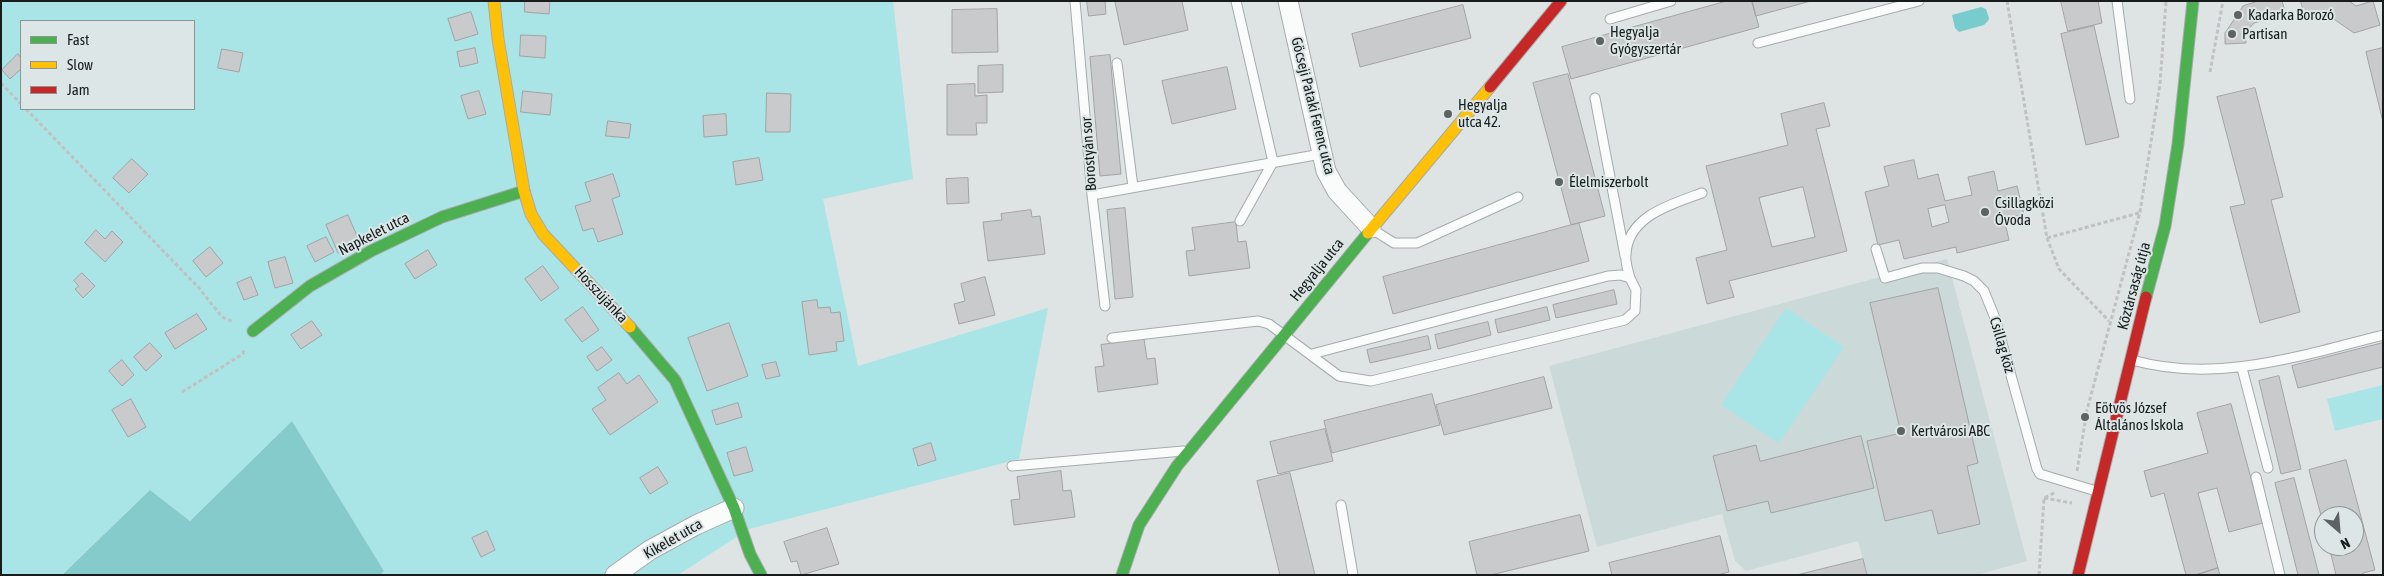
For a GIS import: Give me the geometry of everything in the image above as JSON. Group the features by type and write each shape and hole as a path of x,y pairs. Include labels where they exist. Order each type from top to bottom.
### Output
{"street":[{"name":"Hosszújánka","path":"494,1 498,39 524,191 531,214 543,234 616,311 675,380 734,508 750,554 761,575"},
{"name":"Göcseji Pataki Ferenc utca","path":"1288,1 1321,154 1330,180 1371,228"},
{"name":"Hegyalja utca","path":"1122,575 1130,544 1143,517 1188,451 1561,1"},
{"name":"Köztársaság útja","path":"2078,575 2129,359 2158,256 2171,195 2193,1"},
{"name":"Napkelet utca","path":"252,331 310,286 371,251 442,217 524,191"},
{"name":"Kikelet utca","path":"615,575 650,550 696,524 734,508"},
{"path":"744,575 750,554"}],"lane":[{"name":"Borostyán sor","path":"1075,1 1092,195 1105,306"},
{"path":"1236,1 1273,162 1240,220"},
{"path":"1610,19 1672,1"},
{"path":"1758,43 1919,1"},
{"path":"2117,1 2130,99"},
{"path":"1117,63 1133,187"},
{"path":"1112,338 1258,320 1269,324 1284,334 1339,376 1370,381 1625,320 1635,311 1637,303 1636,290 1630,278 1594,98"},
{"path":"1092,195 1321,154"},
{"path":"1626,256 1631,235 1651,214 1702,193"},
{"path":"1371,228 1394,243 1417,243 1518,197"},
{"name":"Csillag köz","path":"1876,249 1885,278 1922,268 1938,268 1953,271 1964,276 1974,281 1984,291 1994,318 2037,469 2040,474 2097,491"},
{"path":"1312,354 1608,276 1621,275 1630,278"},
{"path":"2129,359 2153,366 2189,370 2242,368 2383,335"},
{"path":"2242,368 2268,468"},
{"path":"1012,466 1188,451"},
{"path":"2256,477 2280,575"},
{"path":"1340,505 1353,575"}],"path":[{"path":"2007,1 2047,238 2059,269 2110,321"},
{"path":"2039,575 2044,498 2075,483 2087,410 2140,212 2160,84 2166,1"},
{"path":"1,82 20,103"},
{"path":"27,110 199,288 222,317 252,331 243,354 182,392"},
{"path":"2047,238 2140,212"}],"shaded area":[{"path":"1,1 893,1 913,179 823,199 858,366 1048,308 1019,459 749,529 678,575 380,575 384,571 292,421 190,521 150,490 62,575 1,575"},
{"path":"1981,7 1986,9 1989,18 1984,25 1959,32 1955,28 1952,15"},
{"path":"1947,259 2027,561 1977,575 1867,575 1858,541 1746,571 1735,561 1722,514 1597,547 1549,366"},
{"path":"1786,308 1844,347 1779,443 1721,405"},
{"path":"2383,385 2383,419 2335,431 2327,399"},
{"path":"292,421 384,571 380,575 62,575 150,490 190,521"}],"building":[{"path":"525,1 550,1 549,14 525,12"},
{"path":"1087,1 1105,1 1106,14 1089,16"},
{"path":"1182,1 1188,30 1124,45 1115,2"},
{"path":"1727,1 1752,1 1759,27 1571,79 1562,47"},
{"path":"1752,1 1811,1 1756,16"},
{"path":"2061,1 2098,1 2102,23 2068,31"},
{"path":"2259,1 2282,1 2286,14 2254,23 2245,33 2246,43 2225,44 2225,33 2243,6"},
{"path":"2301,1 2349,1 2356,6 2373,1 2380,25 2354,33 2322,11 2305,16"},
{"path":"1463,5 1471,38 1360,67 1352,34"},
{"path":"997,9 998,52 952,53 952,10"},
{"path":"471,12 478,34 455,41 448,19"},
{"path":"2094,26 2119,137 2086,145 2061,34"},
{"path":"521,35 546,36 545,58 520,56"},
{"path":"475,48 478,63 460,67 457,52"},
{"path":"2383,48 2383,122 2366,52"},
{"path":"222,49 243,53 239,72 218,68"},
{"path":"18,54 20,57 20,70 10,79 2,70"},
{"path":"1110,55 1121,174 1100,176 1090,57"},
{"path":"1003,65 1003,92 978,93 978,66"},
{"path":"1227,67 1236,109 1172,124 1162,81"},
{"path":"1568,74 1605,216 1571,225 1533,83"},
{"path":"975,84 975,96 987,95 987,123 976,123 977,135 947,135 947,85"},
{"path":"2255,88 2283,197 2271,200 2300,312 2260,323 2230,207 2245,204 2217,97"},
{"path":"479,91 486,114 468,119 461,96"},
{"path":"523,91 552,94 550,115 521,112"},
{"path":"767,93 791,94 790,132 766,132"},
{"path":"1824,103 1830,126 1816,129 1847,251 1729,281 1734,297 1707,304 1696,258 1727,250 1706,166 1788,145 1781,114","holes":["1803,187 1815,237 1772,247 1759,198"]},
{"path":"726,114 727,135 704,137 703,116"},
{"path":"608,121 631,124 629,138 606,136"},
{"path":"759,158 763,180 736,185 733,162"},
{"path":"132,159 148,174 129,193 113,178"},
{"name":"Csillagközi Óvoda","path":"1914,160 1918,179 1938,174 1945,201 1972,195 1968,177 1994,171 1998,191 2017,186 2024,214 2004,219 2009,240 1957,253 1956,247 1904,259 1899,240 1878,245 1865,192 1889,186 1884,167","holes":["1945,205 1949,222 1932,227 1928,209"]},
{"path":"613,174 620,196 612,199 623,234 598,242 593,228 583,231 575,206 591,201 585,183"},
{"path":"968,178 969,203 947,204 946,179"},
{"path":"1125,208 1133,297 1115,299 1107,210"},
{"path":"1031,210 1032,217 1040,216 1045,254 988,261 983,222 1002,220 1001,214"},
{"path":"348,215 360,243 338,253 326,225"},
{"path":"1236,222 1238,242 1246,241 1250,268 1189,276 1186,251 1195,250 1192,228"},
{"path":"1579,223 1589,261 1393,314 1383,277"},
{"path":"96,230 105,239 112,231 123,242 105,262 85,243"},
{"path":"326,237 334,252 315,262 307,246"},
{"path":"210,247 223,263 206,277 193,261"},
{"path":"428,250 437,265 415,279 405,264"},
{"path":"285,257 293,283 275,288 268,262"},
{"path":"543,266 559,288 541,301 525,279"},
{"path":"82,273 95,286 83,298 75,289 79,286 74,281"},
{"path":"251,277 258,295 244,300 237,283"},
{"path":"985,277 995,315 959,324 954,304 965,301 961,284"},
{"path":"1938,288 1978,463 1967,466 1980,524 1938,534 1932,510 1885,521 1867,441 1901,433 1870,303"},
{"path":"1614,290 1617,304 1556,318 1553,305"},
{"path":"817,300 818,308 830,307 831,313 840,312 844,341 836,342 837,351 809,355 802,302"},
{"path":"583,307 599,330 582,342 565,320"},
{"path":"1547,307 1550,320 1498,333 1495,320"},
{"path":"197,314 207,329 175,349 165,333"},
{"path":"312,321 322,335 301,349 291,335"},
{"path":"1488,322 1491,335 1438,349 1435,335"},
{"path":"729,323 748,376 707,391 688,338"},
{"path":"1428,336 1431,349 1370,363 1367,350"},
{"path":"1144,339 1147,359 1155,358 1158,384 1098,392 1095,367 1104,366 1101,345"},
{"path":"150,343 162,356 146,371 134,357"},
{"path":"2383,343 2383,367 2298,388 2292,366"},
{"path":"602,347 612,360 597,371 587,357"},
{"path":"122,360 134,375 122,386 109,371"},
{"path":"776,362 780,376 766,379 762,365"},
{"path":"619,373 627,384 639,375 658,402 610,435 592,409 606,400 598,388"},
{"path":"2279,376 2301,469 2281,474 2259,381"},
{"path":"1544,377 1552,408 1444,435 1436,405"},
{"path":"1432,394 1440,425 1332,453 1324,421"},
{"path":"131,399 146,427 128,437 112,410"},
{"path":"738,403 742,417 716,425 712,411"},
{"path":"2231,404 2263,523 2229,532 2217,488 2198,493 2218,568 2196,575 2186,575 2164,493 2151,497 2144,471 2208,453 2197,413"},
{"path":"1325,429 1333,461 1278,474 1270,442"},
{"path":"1861,436 1874,488 1771,513 1768,501 1727,511 1713,456 1756,445 1760,461"},
{"path":"931,443 936,460 918,466 913,449"},
{"path":"746,447 753,471 734,476 727,453"},
{"path":"2346,460 2358,506 2318,506 2309,470"},
{"path":"658,467 668,483 650,494 640,478"},
{"path":"1061,471 1063,491 1071,490 1075,517 1014,525 1011,500 1020,499 1017,477"},
{"path":"1290,473 1315,575 1280,575 1257,481"},
{"path":"2294,478 2319,575 2298,575 2275,483"},
{"path":"1580,515 1589,551 1491,575 1477,575 1469,542"},
{"path":"827,528 839,564 801,575 797,561 791,562 784,542"},
{"path":"2364,528 2375,570 2363,573 2363,575 2336,575 2331,556 2364,556"},
{"path":"487,531 495,550 481,557 472,538"},
{"path":"1720,536 1729,572 1717,575 1612,575 1609,563"},
{"path":"1863,559 1867,575 1797,575"},
{"path":"2218,568 2220,575 2196,575"}],"traffic: fast":[{"path":"2146,297 2165,226 2178,144 2193,1"},
{"path":"253,331 310,286 371,251 442,217 524,191"},
{"path":"1122,575 1139,525 1177,466 1368,233"},
{"path":"630,327 675,380 734,508 750,554 761,575"}],"traffic: slow":[{"path":"494,1 498,39 524,191 531,214 543,234 630,327"},
{"path":"1368,233 1490,87"}],"traffic: jam":[{"path":"1490,87 1561,1"},
{"path":"2078,575 2146,297"}],"place":[{"name":"Kadarka Borozó","path":"2238,15"},
{"name":"Partisan","path":"2232,34"},
{"name":"Hegyalja Gyógyszertár","path":"1600,41"},
{"name":"Hegyalja utca 42.","path":"1448,114"},
{"name":"Élelmiszerbolt","path":"1559,182"},
{"name":"Csillagközi Óvoda","path":"1985,212"},
{"name":"Eötvös József Általános Iskola","path":"2085,417"},
{"name":"Kertvárosi ABC","path":"1901,431"}]}
